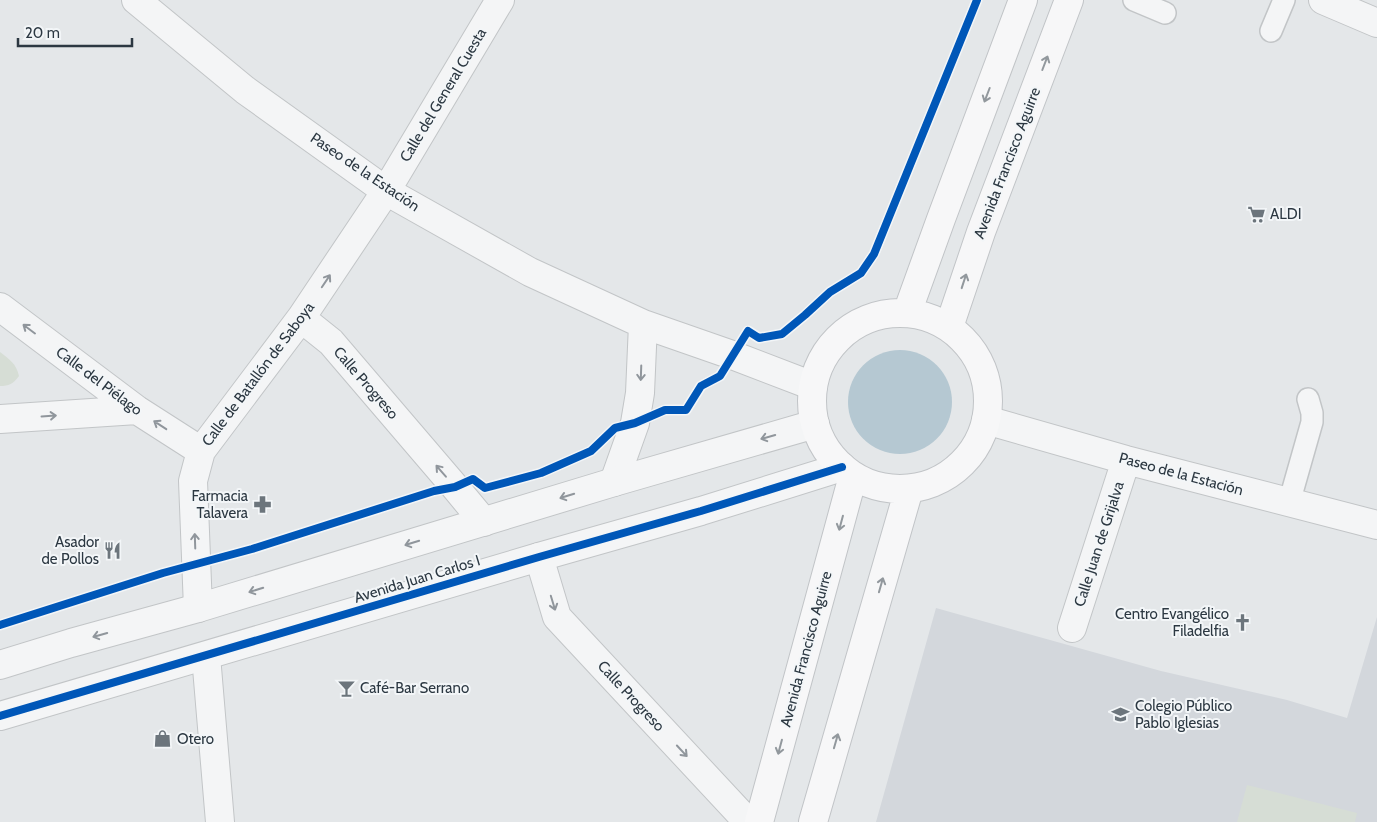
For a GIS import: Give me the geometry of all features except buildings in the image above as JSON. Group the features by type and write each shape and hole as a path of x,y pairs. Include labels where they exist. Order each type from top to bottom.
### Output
{"main road":[{"path":"907,313 940,219 1023,0"},
{"name":"Avenida Francisco Aguirre","path":"949,327 981,232 1069,0"},
{"path":"893,313 920,314 949,327 971,348 982,368 986,382 988,397 986,420 976,446 965,460 944,478 908,489 876,486 848,472 830,455 825,447 817,432 812,412 813,386 819,365 826,353 846,331 858,323 878,315 893,313"},
{"name":"Avenida Francisco Aguirre","path":"759,822 848,472"},
{"path":"813,822 908,489"}],"street":[{"name":"Paseo de la Estación","path":"136,0 245,90 386,191 530,272 643,324 813,386"},
{"name":"Calle del General Cuesta","path":"386,191 500,0"},
{"path":"1323,0 1377,23"},
{"name":"Calle de Batallón de Saboya","path":"198,608 193,481 201,451 301,318 386,191"},
{"name":"Calle del Piélago","path":"0,307 137,410 201,451"},
{"name":"Calle Progreso","path":"301,318 331,342 484,522"},
{"path":"614,482 635,423 638,408 643,324"},
{"path":"0,419 137,410"},
{"name":"Paseo de la Estación","path":"986,420 1126,460 1377,526"},
{"path":"0,665 815,424"},
{"name":"Calle Juan de Grijalva","path":"1072,628 1126,460"},
{"name":"Avenida Juan Carlos I","path":"0,716 539,557 700,511 848,472"},
{"name":"Calle Progreso","path":"539,557 557,617 748,822"},
{"path":"206,656 220,822"}],"lane":[{"path":"1134,0 1165,13"},
{"path":"1271,31 1284,0"},
{"path":"1289,504 1312,422 1312,413 1308,399"}],"shaded area":[{"path":"0,352 14,365 19,376 13,383 6,386 0,386"},
{"name":"Colegio Público Pablo Iglesias","path":"936,608 1161,671 1287,700 1347,718 1377,617 1377,822 876,822"},
{"path":"1247,785 1357,813 1355,822 1237,822"}],"water":[{"path":"900,350 920,354 937,365 948,382 952,402 948,422 937,439 920,450 900,454 880,450 863,439 852,422 848,402 852,382 863,365 880,354"}],"cycle path":[{"path":"0,625 163,573 252,549 434,491 455,487 473,479 485,488 541,473 591,451 615,428 635,423 665,410 686,410 701,386 720,376 748,331 759,338 782,334 830,292 861,273 874,254 977,0"},
{"path":"0,716 701,511 842,467"}],"place":[{"name":"ALDI","path":"1256,214"},
{"name":"Farmacia Talavera","path":"262,505"},
{"name":"Asador de Pollos","path":"113,551"},
{"name":"Centro Evangélico Filadelfia","path":"1243,623"},
{"name":"Café-Bar Serrano","path":"346,688"},
{"name":"Colegio Público Pablo Iglesias","path":"1121,715"},
{"name":"Otero","path":"163,739"}]}
